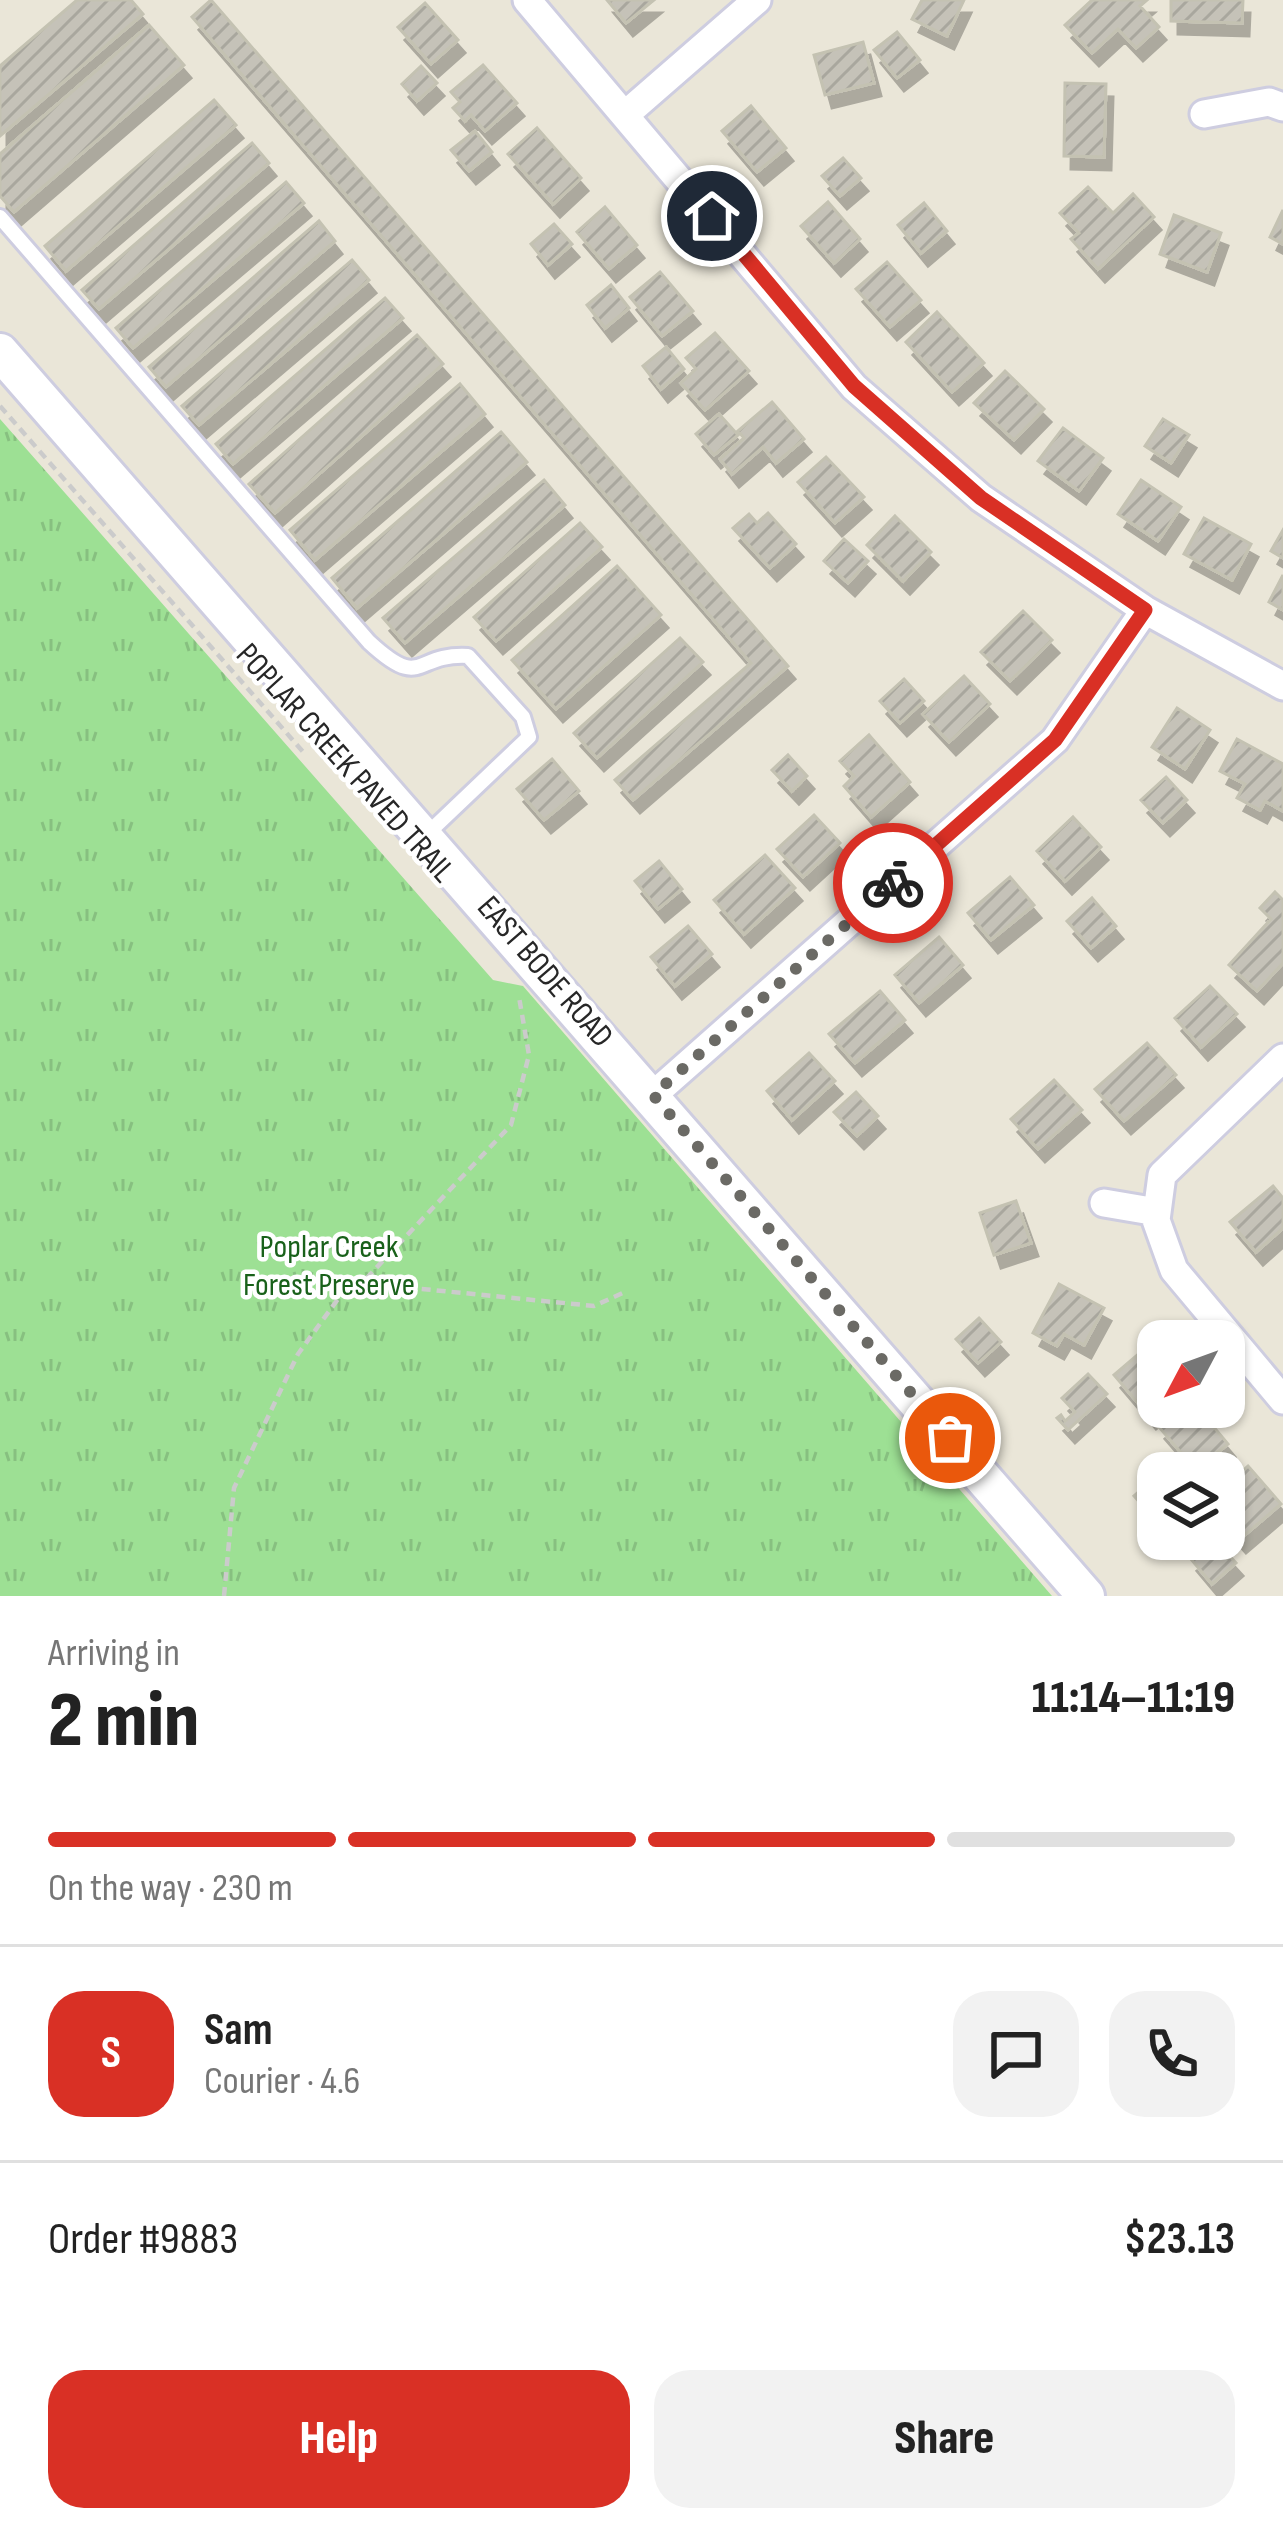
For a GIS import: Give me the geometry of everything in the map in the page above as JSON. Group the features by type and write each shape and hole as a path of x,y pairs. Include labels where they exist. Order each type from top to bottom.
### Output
{"street":[{"path":"527,0 854,386 981,498 1145,610 1283,686"},
{"path":"626,114 757,0"},
{"path":"1204,114 1270,102 1283,107"},
{"name":"EAST BODE ROAD","path":"0,352 1086,1596"},
{"path":"653,1095 1055,740 1145,610"},
{"path":"1283,1058 1162,1175 1156,1216 1174,1270 1283,1400"},
{"path":"1104,1203 1156,1216"}],"lane":[{"path":"0,217 369,642 396,667 417,670 447,655 468,656 523,717 529,737 424,836"}],"path":[{"name":"POPLAR CREEK PAVED TRAIL","path":"0,406 318,768"},
{"path":"224,1596 234,1488 298,1354 338,1300 362,1283 512,1125 529,1055 518,993"},
{"path":"362,1283 594,1306 627,1291"}],"green space":[{"name":"Poplar Creek Forest Preserve","path":"0,419 493,980 523,986 1052,1596 0,1596"}],"building":[{"path":"77,0 131,0 143,14 0,136 0,66"},
{"path":"211,0 788,666 633,800 615,780 751,663 192,17"},
{"path":"607,0 654,0 626,23"},
{"path":"922,0 964,0 947,36 912,19"},
{"path":"1092,0 1147,0 1140,6 1159,27 1136,48 1118,29 1092,53 1065,25"},
{"path":"1171,0 1243,0 1242,23 1171,21"},
{"path":"425,3 458,40 431,64 398,27"},
{"path":"149,25 184,65 14,212 0,196 0,154"},
{"path":"897,32 920,60 897,78 874,50"},
{"path":"863,42 874,83 825,95 814,55"},
{"path":"483,65 517,103 485,131 471,115 465,121 453,108 460,102 451,92"},
{"path":"421,66 437,83 417,101 402,84"},
{"path":"1065,83 1106,84 1104,157 1064,156"},
{"path":"214,100 236,125 66,271 45,246"},
{"path":"751,106 786,148 757,172 722,131"},
{"path":"537,128 581,178 553,204 508,154"},
{"path":"475,131 492,152 469,171 451,150"},
{"path":"252,143 269,163 99,309 82,290"},
{"path":"843,158 861,178 840,196 822,176"},
{"path":"286,182 304,203 133,348 116,328"},
{"path":"1088,187 1113,213 1133,194 1154,217 1098,269 1071,239 1079,233 1060,213"},
{"path":"828,202 860,239 834,263 801,226"},
{"path":"924,203 947,231 921,253 898,225"},
{"path":"605,207 637,245 609,269 577,232"},
{"path":"1283,210 1283,244 1270,237"},
{"path":"1174,215 1221,233 1207,272 1160,254"},
{"path":"319,221 335,241 166,387 149,367"},
{"path":"554,224 572,244 548,265 531,244"},
{"path":"352,260 369,280 199,425 182,406"},
{"path":"887,262 921,300 890,327 856,289"},
{"path":"660,272 693,311 662,336 630,297"},
{"path":"611,285 629,308 605,328 587,305"},
{"path":"385,298 403,318 233,464 216,444"},
{"path":"937,312 984,363 952,392 906,342"},
{"path":"715,333 749,371 705,410 681,383 696,369 686,358"},
{"path":"417,335 443,364 275,513 249,484"},
{"path":"666,347 684,369 661,389 643,366"},
{"path":"1005,371 1044,409 1014,440 974,403"},
{"path":"460,384 485,414 315,560 290,530"},
{"path":"772,402 804,439 776,463 763,447 732,474 720,459 744,438 738,431"},
{"path":"719,414 738,435 714,455 696,434"},
{"path":"1163,419 1189,435 1171,463 1145,446"},
{"path":"1063,428 1103,458 1079,491 1038,461"},
{"path":"501,432 527,462 357,608 332,578"},
{"path":"826,457 864,497 835,523 798,482"},
{"path":"544,480 565,505 405,643 383,618"},
{"path":"1141,480 1181,507 1158,541 1118,514"},
{"path":"768,513 796,544 770,568 733,528 749,514 757,523"},
{"path":"895,516 931,552 903,581 867,545"},
{"path":"1204,518 1251,544 1232,580 1184,554"},
{"path":"580,523 602,547 496,641 474,617"},
{"path":"1283,530 1283,558 1271,551"},
{"path":"844,539 868,561 848,583 824,561"},
{"path":"617,566 661,615 556,709 512,660"},
{"path":"1283,575 1283,610 1269,602"},
{"path":"1023,611 1052,640 1010,681 981,652"},
{"path":"680,638 703,662 597,758 574,733"},
{"path":"964,676 990,704 949,742 923,714"},
{"path":"904,679 924,701 900,723 880,701"},
{"path":"1177,708 1210,730 1185,769 1152,747"},
{"path":"869,735 910,782 871,817 844,786 854,776 840,761"},
{"path":"1237,739 1283,764 1283,811 1265,801 1260,810 1237,798 1245,784 1220,771"},
{"path":"788,755 807,776 792,791 772,770"},
{"path":"552,759 579,791 544,820 517,789"},
{"path":"1166,777 1187,800 1163,823 1141,800"},
{"path":"814,815 840,843 803,877 777,849"},
{"path":"1073,817 1101,847 1065,881 1037,851"},
{"path":"765,855 795,888 744,934 714,900"},
{"path":"659,861 682,889 658,909 635,881"},
{"path":"1010,877 1034,905 991,940 968,913"},
{"path":"1275,892 1283,900 1283,963 1257,991 1229,965 1271,919 1260,908"},
{"path":"1092,898 1116,926 1091,948 1067,921"},
{"path":"688,926 712,954 675,986 651,957"},
{"path":"939,937 963,965 919,1003 895,975"},
{"path":"1210,986 1237,1014 1201,1047 1175,1018"},
{"path":"880,991 905,1020 855,1063 829,1034"},
{"path":"1147,1043 1176,1075 1124,1121 1095,1089"},
{"path":"809,1053 835,1081 792,1120 767,1091"},
{"path":"1054,1080 1082,1110 1038,1149 1011,1119"},
{"path":"856,1092 878,1116 857,1136 834,1112"},
{"path":"1273,1186 1283,1198 1283,1228 1256,1252 1230,1222"},
{"path":"1016,1201 1031,1243 994,1255 980,1213"},
{"path":"1059,1284 1104,1308 1084,1345 1064,1334 1057,1346 1033,1333"},
{"path":"979,1318 1001,1342 978,1363 956,1339"},
{"path":"1137,1355 1137,1402 1114,1375"},
{"path":"1088,1374 1107,1394 1068,1430 1057,1418 1061,1415 1065,1421 1075,1412 1062,1398"},
{"path":"1160,1428 1215,1428 1228,1444 1218,1452 1180,1452"},
{"path":"1248,1466 1281,1504 1245,1535"},
{"path":"1192,1560 1233,1560 1236,1563 1212,1584"}],"way so far":[{"path":"893,883 653,1095 950,1438"}],"route":[{"path":"712,216 854,386 981,498 1145,610 1055,740 893,883"}]}
